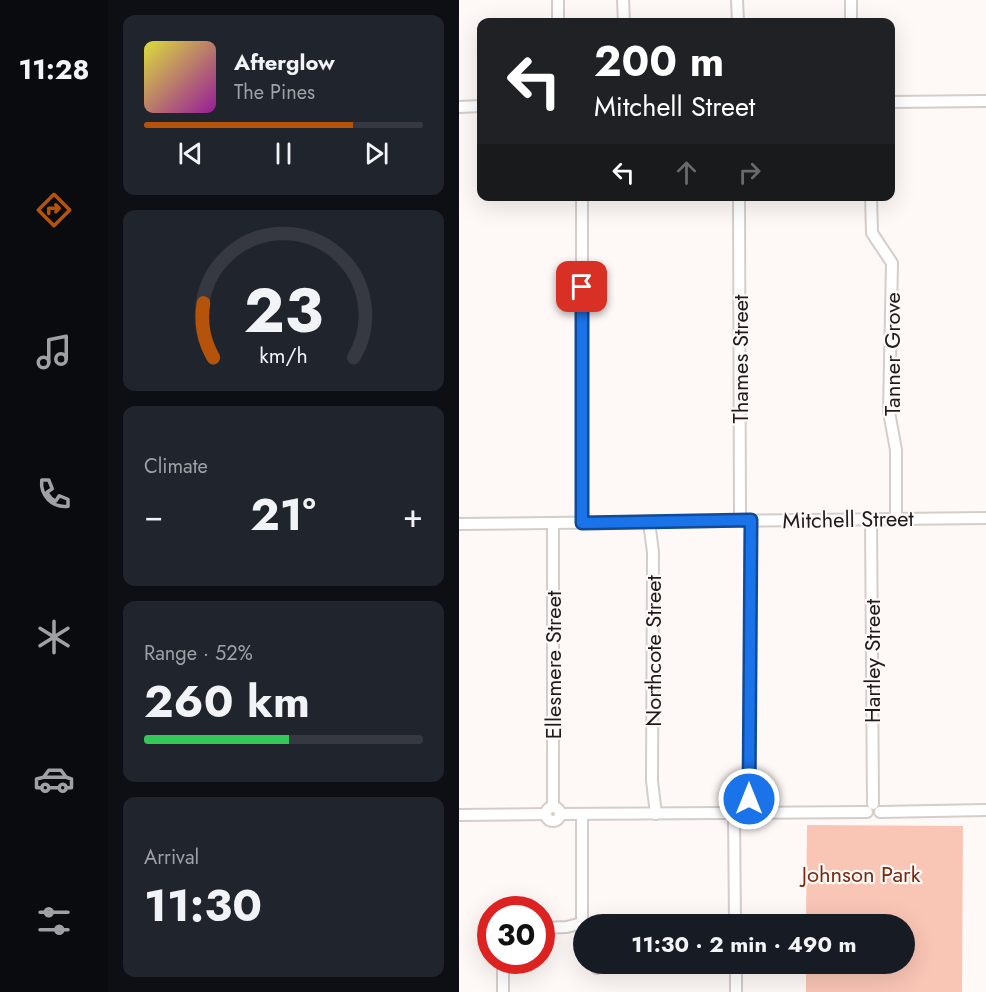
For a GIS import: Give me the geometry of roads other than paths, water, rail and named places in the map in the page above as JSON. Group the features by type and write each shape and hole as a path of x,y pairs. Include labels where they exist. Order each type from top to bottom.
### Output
{"street":[{"path":"558,0 558,18"},
{"path":"623,0 624,18"},
{"path":"737,0 738,18"},
{"path":"851,0 851,18"},
{"path":"895,102 986,101"},
{"path":"459,107 477,106"},
{"path":"582,201 582,523"},
{"name":"Thames Street","path":"739,201 749,813"},
{"name":"Tanner Grove","path":"871,201 872,233 892,263 889,412 896,450 895,519"},
{"name":"Mitchell Street","path":"459,524 986,518"},
{"name":"Hartley Street","path":"871,519 873,809"},
{"name":"Northcote Street","path":"649,522 653,552 651,814"},
{"name":"Ellesmere Street","path":"553,523 553,812"},
{"path":"459,815 553,812 651,814 873,809 986,810"},
{"path":"734,813 735,914"},
{"path":"582,814 583,914"},
{"path":"555,927 573,926"},
{"path":"503,974 503,992"},
{"path":"736,974 736,992"}],"park label":[{"name":"Johnson Park","path":"861,874"}]}
